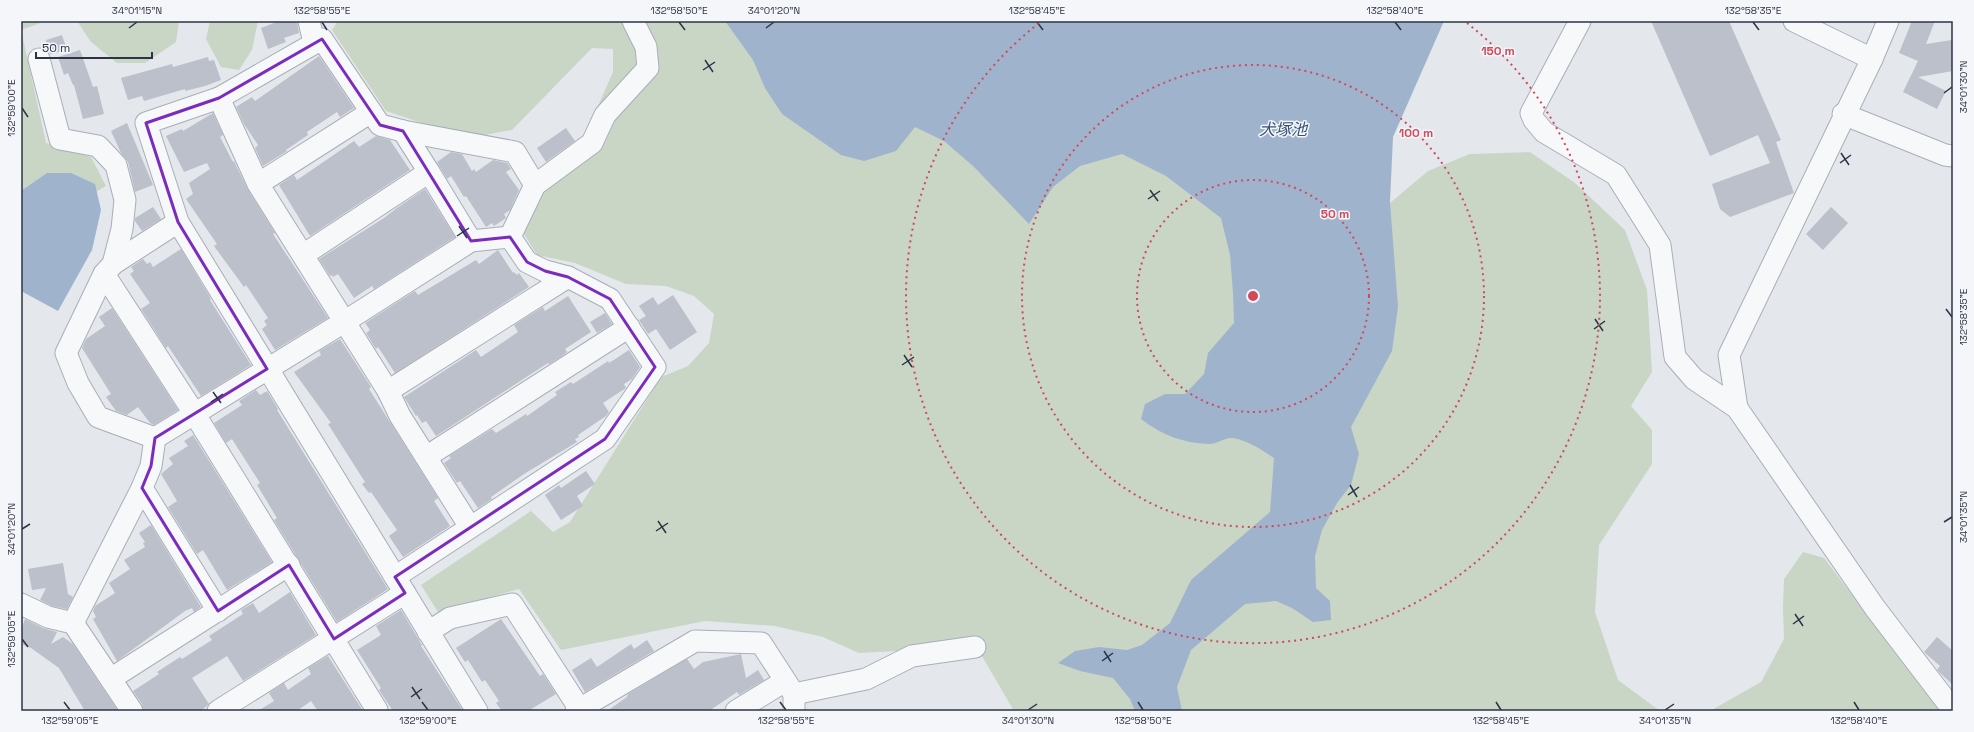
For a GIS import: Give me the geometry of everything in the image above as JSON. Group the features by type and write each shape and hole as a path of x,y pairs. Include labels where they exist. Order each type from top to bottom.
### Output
{"street":[{"path":"309,21 314,44"},
{"path":"510,237 535,185 592,143 605,115 648,68 646,47 633,21"},
{"path":"1580,21 1531,113 1534,120 1544,132 1616,175 1660,245 1675,357 1694,379 1737,408 1871,601 1953,710"},
{"path":"1794,21 1872,59"},
{"path":"1737,408 1729,355 1843,114 1872,59 1888,21"},
{"path":"477,711 178,222 146,123 219,98 322,39 380,125 403,131 515,152 535,185"},
{"path":"39,59 60,139 98,146 116,165 125,200 122,229 108,269 66,353 78,383 98,417 155,438"},
{"path":"219,98 258,184 388,391 426,457 470,527"},
{"path":"258,184 371,112"},
{"path":"1843,114 1945,155 1953,156"},
{"path":"403,131 471,241"},
{"path":"302,255 429,172"},
{"path":"108,269 178,222"},
{"path":"73,623 142,488 151,466 155,438 344,322 471,241 510,237"},
{"path":"218,711 334,639 470,527 605,439 655,367 610,299 568,277 545,272 527,262 510,237"},
{"path":"108,269 194,413 289,565 377,711"},
{"path":"388,391 568,277"},
{"path":"426,457 629,327"},
{"path":"142,488 218,611"},
{"path":"112,678 289,565"},
{"path":"21,604 48,617 73,623 112,678 132,711"},
{"path":"428,632 450,618 512,604 579,710 695,641 761,643 791,695"},
{"path":"736,711 791,695 866,679 912,656 975,647"}],"highlighted area":[{"path":"322,39 380,125 403,131 471,241 510,237 527,262 545,271 568,277 610,299 655,367 605,439 395,577 405,593 334,639 289,565 218,611 142,488 151,466 155,438 267,369 178,222 146,123 219,98"}],"green space":[{"path":"21,21 46,21 21,30"},
{"path":"77,21 179,21 176,42 145,63 117,63 91,42"},
{"path":"210,21 258,21 252,50 239,70 221,67 206,39"},
{"path":"338,21 1004,21 1119,117 1359,229 1428,171 1470,154 1530,152 1575,183 1625,230 1647,290 1652,372 1631,406 1652,430 1652,464 1599,545 1595,612 1618,680 1660,711 1014,711 979,651 916,650 859,653 823,637 775,626 705,621 561,650 519,589 438,612 421,585 531,511 553,532 570,522 661,377 688,366 709,343 714,314 694,296 666,286 626,284 575,263 537,255 524,234 542,191 586,133 613,72 613,49 592,48 512,130 479,136 425,124 386,111 332,30"},
{"path":"21,30 46,143 91,157 106,186 87,197 21,211"},
{"path":"1803,552 1824,558 1940,711 1710,711 1761,682 1784,639 1784,579"}],"water":[{"name":"犬塚池","path":"725,21 1444,21 1393,137 1390,202 1398,307 1392,351 1351,427 1359,454 1351,485 1337,503 1322,530 1315,556 1316,588 1330,601 1331,620 1313,622 1292,608 1276,601 1245,604 1191,650 1177,687 1182,711 1135,711 1130,699 1113,678 1080,671 1058,663 1075,651 1099,647 1127,650 1142,645 1170,623 1191,580 1270,512 1274,458 1249,443 1239,439 1227,439 1209,444 1181,440 1157,430 1141,419 1145,404 1165,394 1185,394 1204,374 1208,353 1234,323 1230,255 1221,218 1166,176 1122,154 1080,166 1053,187 1029,224 973,166 944,141 915,127 896,151 864,161 841,155 782,114 765,88 753,60"},
{"path":"47,173 71,173 95,184 101,210 92,250 58,311 21,291 21,191"}],"building":[{"path":"279,21 297,21 299,33 284,38 286,42 268,49 261,28"},
{"path":"1651,21 1729,21 1781,140 1776,142 1794,193 1730,217 1720,209 1712,184 1770,163 1758,135 1710,156"},
{"path":"1912,21 1935,21 1926,44 1952,40 1953,71 1918,77 1946,91 1937,109 1903,92 1918,61 1899,53"},
{"path":"62,35 67,50 50,54 46,40"},
{"path":"80,50 93,87 97,86 104,114 83,119 74,85 68,73 64,75 58,57"},
{"path":"319,56 354,108 340,117 337,112 307,132 308,135 286,150 287,151 263,166 255,148 258,145 244,124 236,107 252,97 255,101"},
{"path":"208,57 209,61 214,60 221,80 205,86 185,91 185,89 144,101 142,96 128,100 121,78 172,64 173,67"},
{"path":"213,113 223,135 220,137 248,190 275,233 273,234 328,318 275,350 262,329 267,325 264,321 268,318 246,285 244,287 214,246 217,244 186,199 193,194 189,183 210,169 207,163 184,172 166,136 182,129 183,131"},
{"path":"127,123 153,185 135,192 128,162 121,153 111,131"},
{"path":"566,128 575,141 546,162 537,148"},
{"path":"376,136 390,140 410,170 310,236 279,185 294,175 297,180 354,141 359,147"},
{"path":"451,152 462,154 472,171 474,169 476,172 493,160 507,163 511,169 506,172 519,190 510,210 504,214 506,218 494,226 492,223 486,227 451,176 447,179 437,162"},
{"path":"425,189 455,237 374,289 372,286 354,298 338,274 333,277 332,275 330,276 319,259 384,218"},
{"path":"153,207 161,219 142,231 135,221 135,218"},
{"path":"1831,207 1848,223 1823,250 1806,234"},
{"path":"181,249 211,299 210,300 251,365 201,396 168,346 166,348 141,309 150,303 130,274 134,271 131,267 143,259 147,264 150,262 153,267"},
{"path":"498,250 513,273 514,272 517,275 519,273 529,287 395,373 378,347 376,349 366,333 370,330 365,323 415,291 418,295 476,260 479,264"},
{"path":"673,295 697,332 670,350 656,329 648,334 639,320 646,316 639,306 653,297 658,305"},
{"path":"568,296 591,332 565,349 567,352 562,356 549,364 548,363 436,436 426,421 422,423 417,415 416,416 404,397 476,350 481,357 518,332 514,325 543,307 545,311"},
{"path":"112,308 178,410 154,425 150,423 138,407 127,415 116,411 106,397 111,394 82,348 86,339 105,326 99,317"},
{"path":"605,313 612,324 597,333 590,322"},
{"path":"340,339 371,387 369,389 438,498 434,501 450,526 403,557 389,536 397,530 371,492 369,493 362,484 365,482 328,424 331,423 294,372 321,355 319,351"},
{"path":"629,350 640,367 632,379 624,384 626,388 603,403 609,412 606,416 578,435 579,437 575,439 577,442 524,474 478,508 460,481 457,483 444,463 451,458 449,456 492,429 496,433 526,414 527,416 557,395 555,392 571,382 573,384 608,361 609,363"},
{"path":"256,390 260,395 267,391 278,409 277,410 388,589 337,622 274,520 277,518 257,485 260,483 232,439 226,443 214,423 242,405 239,401"},
{"path":"193,435 272,562 227,590 203,550 197,554 168,507 177,501 161,474 173,464 169,458 188,446 184,441"},
{"path":"586,471 595,484 577,496 583,506 561,520 545,495 559,485 561,488"},
{"path":"151,525 201,607 194,612 192,608 185,611 117,661 93,619 96,617 93,611 95,606 115,593 109,583 130,569 124,560 145,547 143,543 145,542 139,533"},
{"path":"63,563 68,594 73,597 67,609 52,606 40,600 46,588 32,590 28,569"},
{"path":"290,592 316,635 243,681 227,656 192,678 209,704 201,711 144,711 142,704 133,691 159,674 157,672 180,657 182,659 212,640 209,636 243,614 241,610 253,603 259,613"},
{"path":"401,610 422,645 421,646 463,711 393,711 379,690 381,688 357,650 381,635 376,626"},
{"path":"25,619 43,628 57,632 51,644 63,637 73,644 118,711 85,711 59,668 31,648 21,644 21,631"},
{"path":"501,619 540,676 543,674 556,694 528,711 502,711 496,703 499,701 485,680 482,682 468,660 465,662 456,648"},
{"path":"1937,637 1953,651 1953,685 1937,670 1940,666 1924,652"},
{"path":"647,640 654,651 585,692 572,670 591,658 597,667 631,644 634,649"},
{"path":"741,654 746,678 758,670 764,680 739,695 737,692 709,711 607,711 627,697 628,694 687,659 694,669 703,662"},
{"path":"328,656 363,711 318,711 311,701 297,711 258,711 274,701 269,693 284,683 288,690 311,674 308,668"}]}
